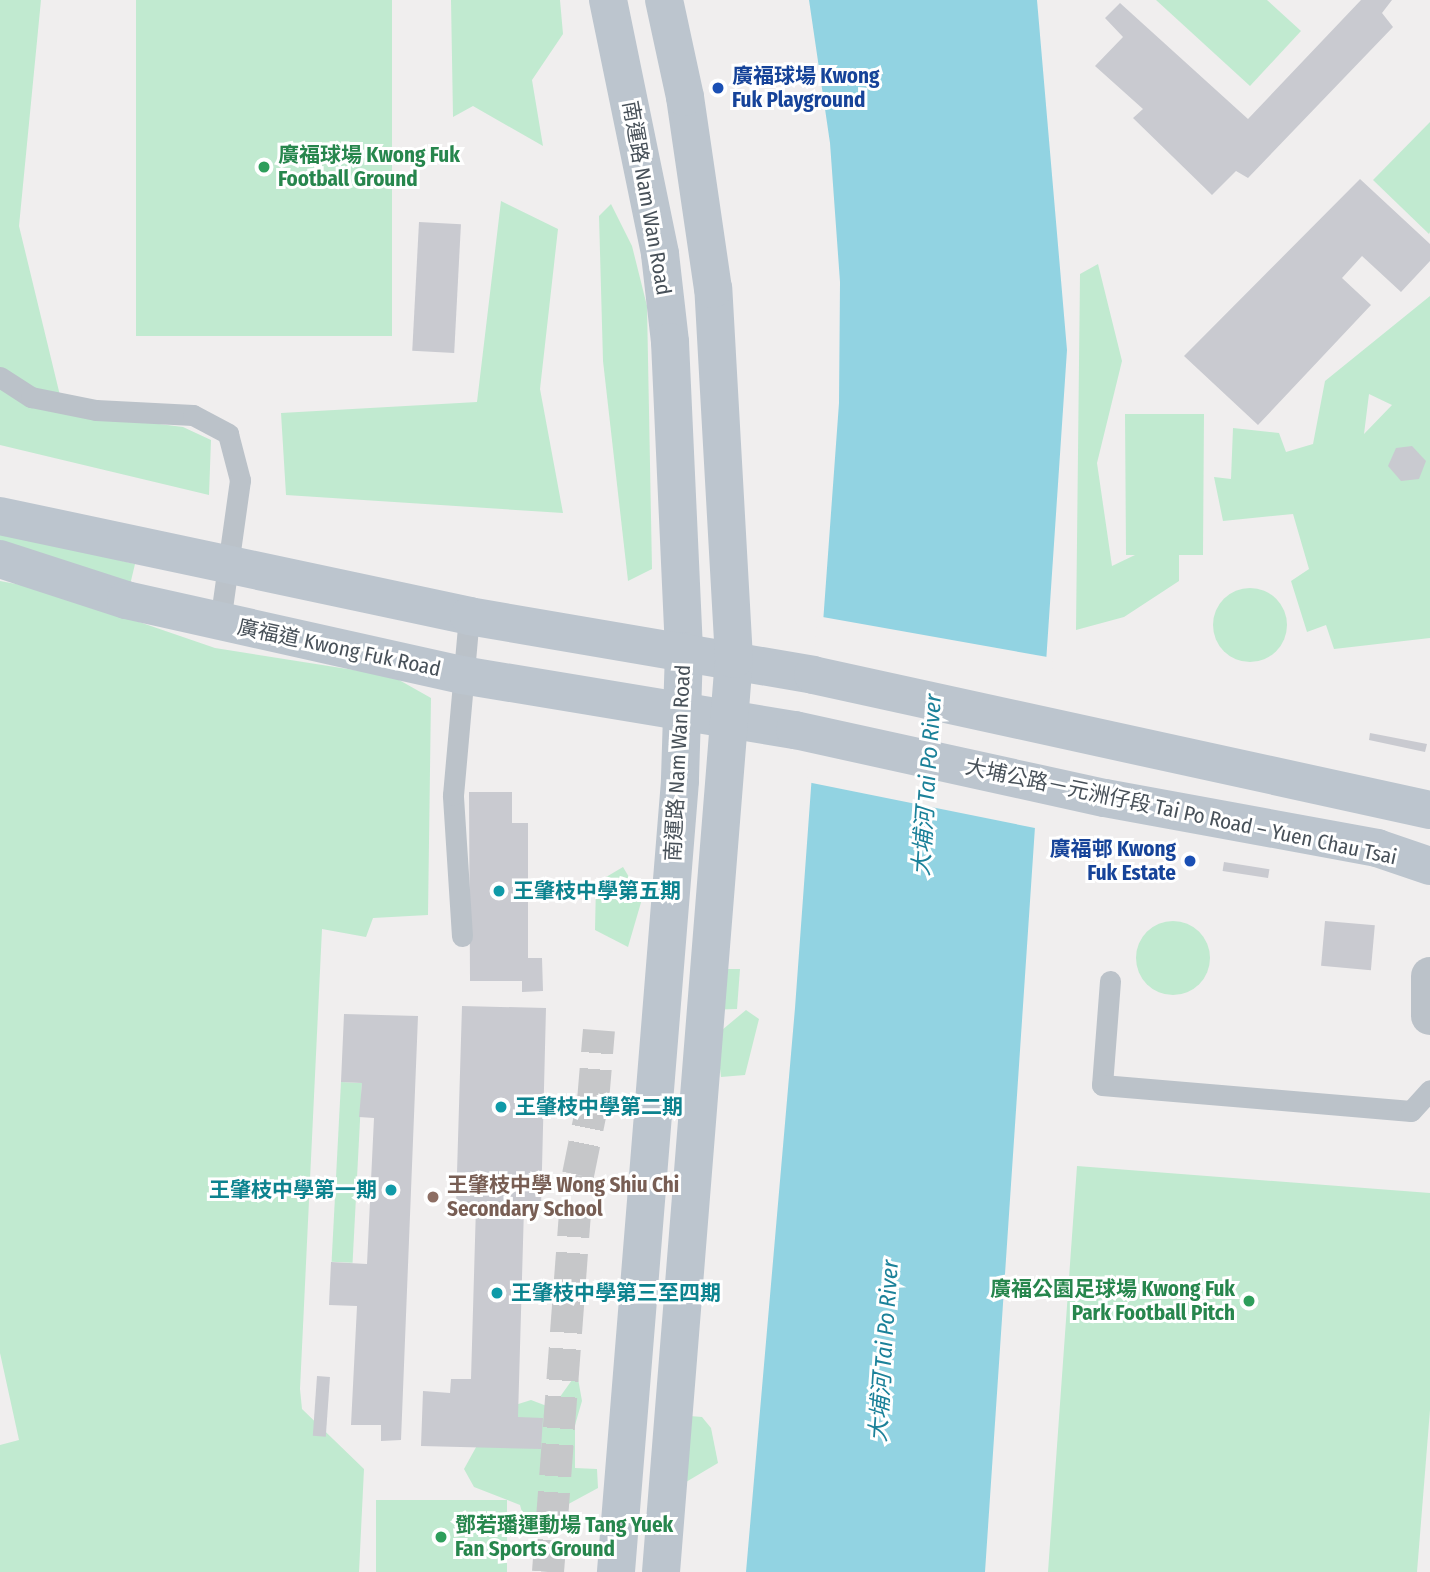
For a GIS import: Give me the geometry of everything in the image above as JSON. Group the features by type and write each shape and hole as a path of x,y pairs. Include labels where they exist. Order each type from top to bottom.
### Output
{"main road":[{"name":"南運路 Nam Wan Road","path":"608,0 661,267 670,342 684,651 684,709 616,1572"},
{"path":"661,1572 732,719 734,659 713,289 685,97 664,0"},
{"path":"0,516 225,568 469,617 734,659 813,675 1430,810"},
{"name":"廣福道 Kwong Fuk Road","path":"0,559 220,622 462,675 684,709"},
{"name":"大埔公路－元洲仔段 Tai Po Road – Yuen Chau Tsai","path":"684,709 1105,797 1377,848 1430,866"}],"street":[{"path":"1430,976 1430,1016"}],"lane":[{"path":"0,377 31,397 96,410 193,415 228,434 240,480 225,568 220,622"},
{"path":"462,936 453,795 469,617"},
{"path":"1110,981 1102,1086 1411,1111 1430,1090"}],"green space":[{"path":"0,0 41,0 19,226 64,412 183,427 211,440 209,495 0,445"},
{"name":"廣福球場 Kwong Fuk Football Ground","path":"136,0 392,0 392,336 136,336"},
{"path":"451,0 560,0 563,34 532,80 543,146 473,106 453,117"},
{"path":"1156,0 1267,0 1301,31 1250,86"},
{"path":"1430,122 1430,232 1429,234 1373,180"},
{"path":"501,201 558,229 540,389 563,513 286,495 281,413 477,402"},
{"path":"611,204 632,246 647,306 652,569 628,581 603,361 599,216"},
{"path":"1098,264 1122,361 1097,463 1112,566 1135,555 1126,555 1125,414 1204,414 1203,555 1179,555 1179,581 1124,617 1076,630 1080,274"},
{"path":"1430,296 1430,638 1334,649 1326,625 1307,632 1291,581 1309,569 1293,514 1223,521 1214,477 1231,479 1233,428 1279,433 1286,452 1313,444 1325,381","holes":["1369,394 1392,405 1364,434"]},
{"path":"0,531 135,564 130,585 0,545"},
{"path":"0,581 43,589 215,648 392,676 431,698 428,915 373,918 366,937 322,929 300,1389 302,1409 364,1469 359,1572 0,1572 0,1445 19,1440 0,1353"},
{"path":"1250,588 1264,591 1276,599 1284,611 1287,625 1284,639 1276,651 1264,659 1250,662 1236,659 1224,651 1216,639 1213,625 1216,611 1224,599 1236,591"},
{"path":"623,867 642,899 628,947 595,930 596,883"},
{"path":"1173,921 1187,924 1199,932 1207,944 1210,958 1207,972 1199,984 1187,992 1173,995 1159,992 1147,984 1139,972 1136,958 1139,944 1147,932 1159,924"},
{"path":"698,969 740,969 737,1009 702,1010"},
{"path":"746,1010 759,1019 745,1075 721,1077 716,1035"},
{"path":"341,1082 362,1083 353,1263 332,1262"},
{"name":"廣福公園足球場 Kwong Fuk Park Football Pitch","path":"1077,1166 1430,1193 1430,1410 1417,1572 1048,1572"},
{"path":"577,1373 582,1401 575,1425 575,1468 597,1469 598,1488 526,1527 520,1505 474,1487 464,1469 496,1411 531,1400 552,1408"},
{"path":"690,1416 702,1417 711,1428 718,1463 686,1482"},
{"name":"鄧若璠運動場 Tang Yuek Fan Sports Ground","path":"376,1500 507,1500 507,1572 376,1572"}],"water":[{"name":"大埔河 Tai Po River","path":"809,0 1037,0 1067,350 985,1572 746,1572 795,1008 839,403 840,282 830,143"}],"pier":[{"path":"817,616 1053,658 1040,829 807,782"}],"building":[{"path":"1361,0 1392,0 1382,13 1393,27 1248,178 1236,171 1212,195 1133,118 1143,109 1095,66 1123,37 1105,18 1120,3 1248,119"},
{"path":"1360,179 1430,244 1430,261 1401,292 1362,256 1342,278 1371,305 1258,425 1184,356"},
{"path":"419,222 461,224 454,353 412,351"},
{"path":"1412,446 1426,461 1419,479 1401,481 1388,466 1396,448"},
{"path":"1370,733 1427,744 1425,752 1369,740"},
{"name":"王肇枝中學第五期","path":"469,792 512,792 512,823 528,823 528,958 542,958 543,991 522,992 522,981 470,981"},
{"path":"1224,862 1269,869 1268,878 1223,871"},
{"path":"1325,921 1375,925 1371,970 1321,966"},
{"path":"462,1006 546,1008 541,1208 524,1208 518,1417 543,1418 541,1449 421,1446 423,1391 450,1393 451,1379 471,1379 476,1206 456,1206"},
{"name":"王肇枝中學第一期","path":"344,1014 418,1016 401,1440 381,1441 381,1425 351,1425 357,1306 329,1305 331,1262 367,1264 374,1118 359,1117 362,1083 341,1082"},
{"path":"317,1376 330,1377 326,1437 313,1436"}],"tunnel":[{"path":"548,1572 578,1175 593,1101 599,1030"}],"place":[{"name":"廣福球場 Kwong Fuk Playground","path":"718,88"},
{"name":"廣福球場 Kwong Fuk Football Ground","path":"264,167"},
{"name":"廣福邨 Kwong Fuk Estate","path":"1190,861"},
{"name":"王肇枝中學第五期","path":"499,891"},
{"name":"王肇枝中學第二期","path":"501,1107"},
{"name":"王肇枝中學第一期","path":"391,1190"},
{"name":"王肇枝中學 Wong Shiu Chi Secondary School","path":"433,1197"},
{"name":"王肇枝中學第三至四期","path":"497,1293"},
{"name":"廣福公園足球場 Kwong Fuk Park Football Pitch","path":"1249,1301"},
{"name":"鄧若璠運動場 Tang Yuek Fan Sports Ground","path":"441,1537"}]}
